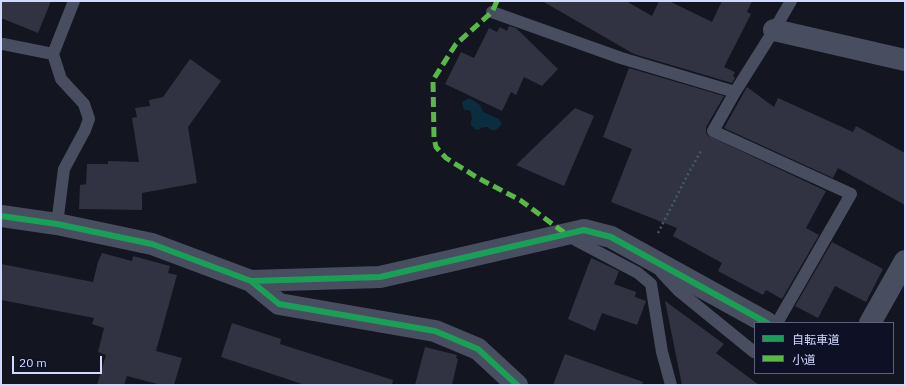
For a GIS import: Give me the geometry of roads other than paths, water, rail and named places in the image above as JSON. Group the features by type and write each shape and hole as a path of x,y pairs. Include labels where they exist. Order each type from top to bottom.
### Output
{"street":[{"path":"774,30 905,60"},
{"path":"1,216 56,224 152,244 251,281 279,304 435,331 478,349 517,385"},
{"path":"251,281 380,277 584,230 612,237 765,322"},
{"path":"871,322 905,261"}],"lane":[{"path":"56,224 64,169 85,130 89,119 84,104 61,79 53,54 74,1"},
{"path":"778,322 851,194 713,131 734,92 791,1"},
{"path":"492,12 621,58 734,92"},
{"path":"3,44 53,54"},
{"path":"566,234 638,273 651,284 662,352 671,385"},
{"path":"647,256 679,291 754,352"}],"water":[{"path":"467,99 471,99 480,105 483,112 499,119 501,125 496,130 491,130 488,127 478,130 475,129 471,125 471,112 465,110 463,107 462,102"}]}
